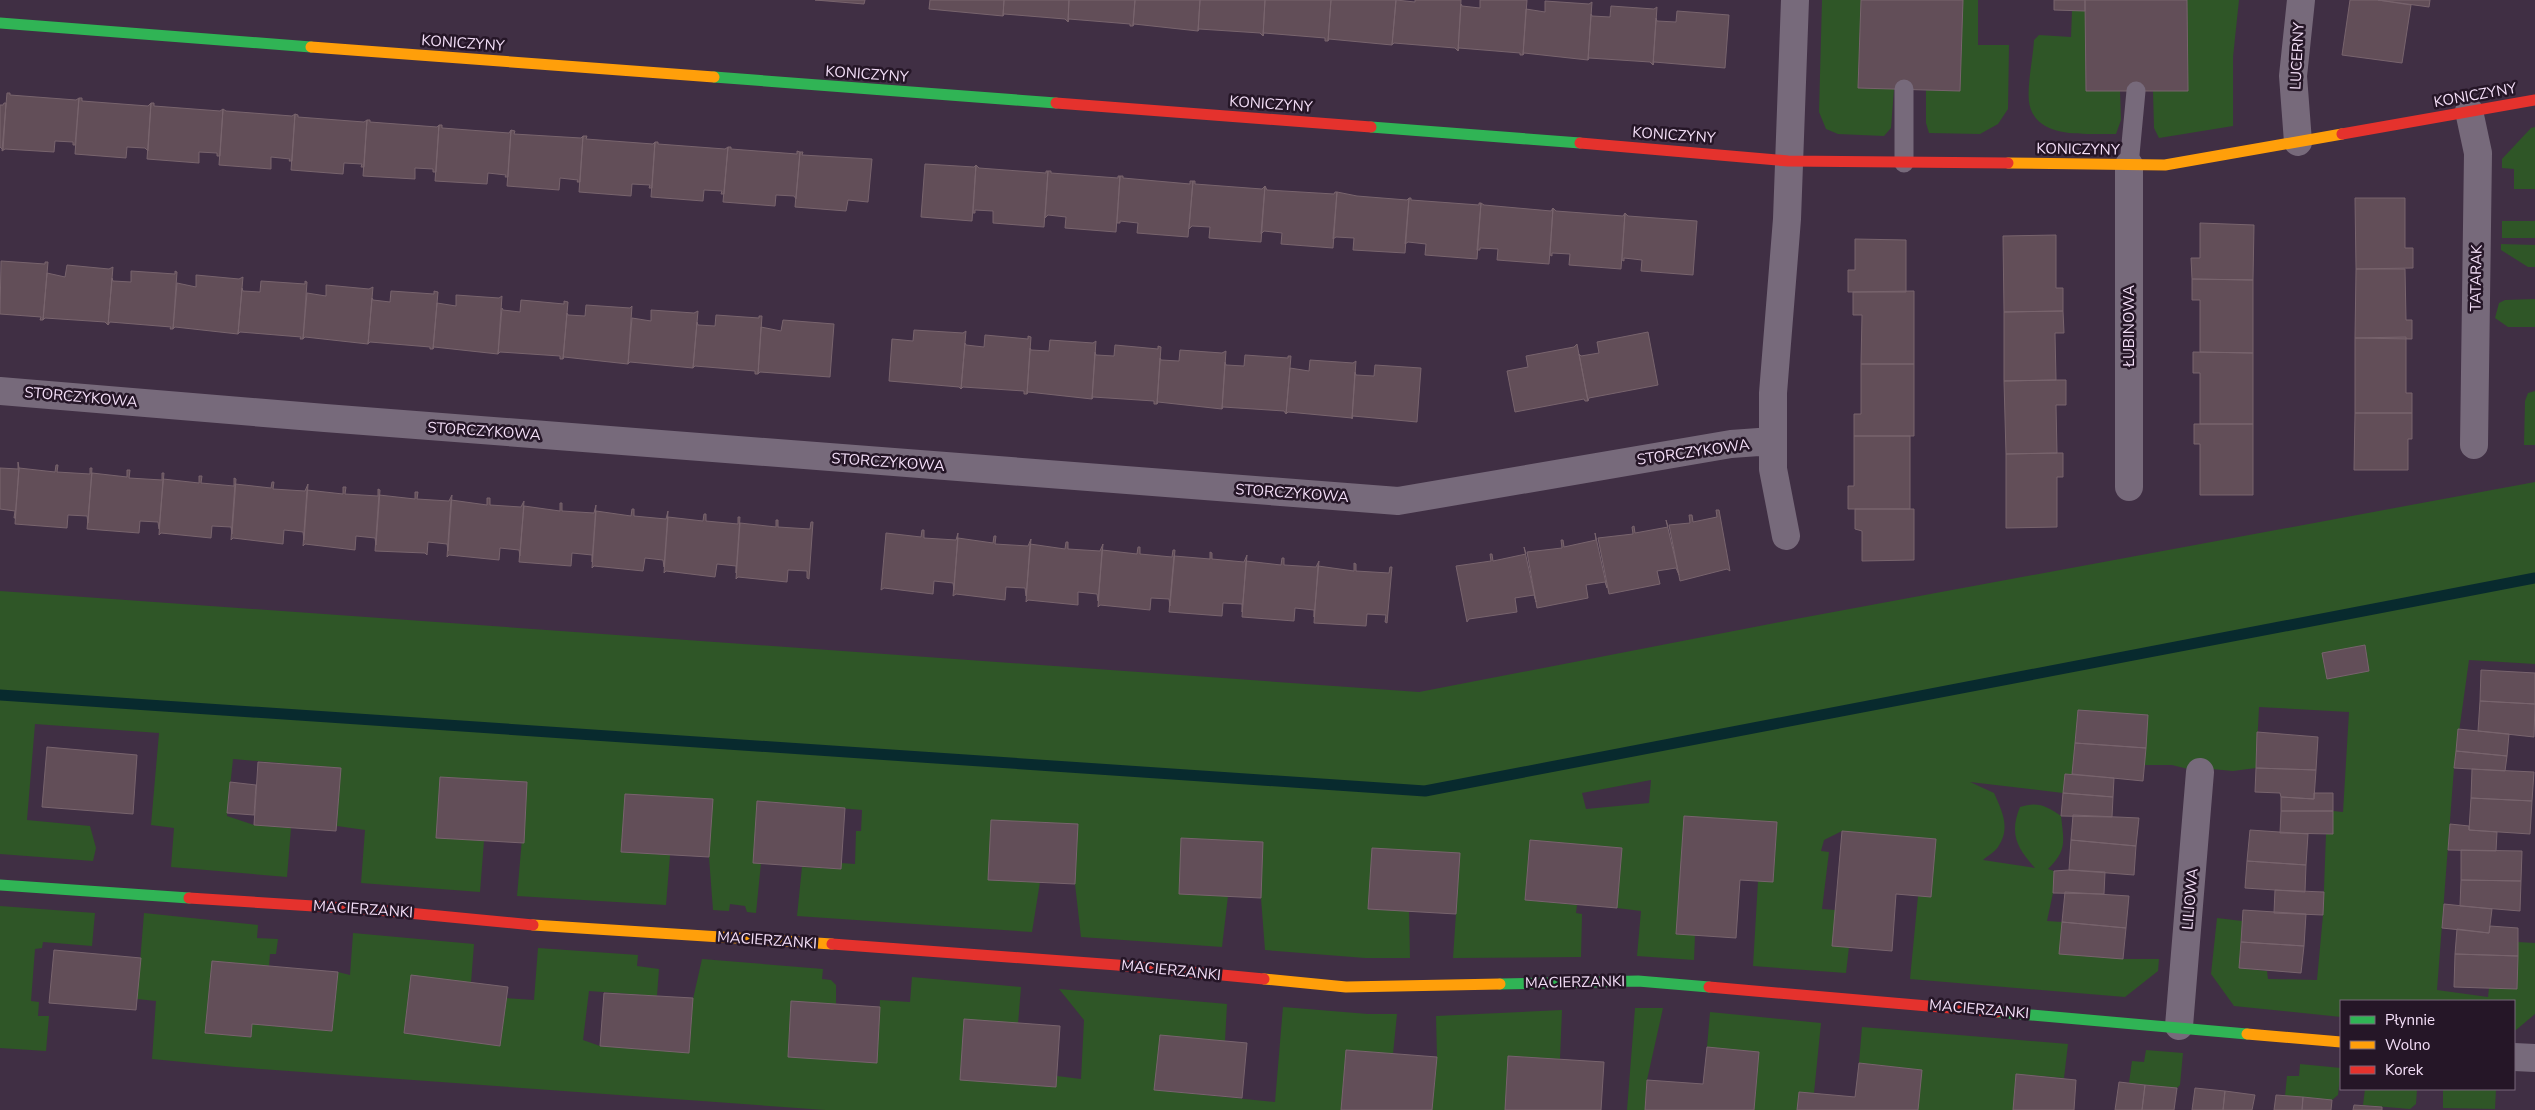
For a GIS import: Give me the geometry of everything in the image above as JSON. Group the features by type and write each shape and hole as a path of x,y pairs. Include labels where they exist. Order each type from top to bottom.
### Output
{"street":[{"name":"STORCZYKOWA","path":"1786,536 1773,468 1773,393 1787,219 1795,0"},
{"name":"LUCERNY","path":"2298,142 2293,76 2301,0"},
{"name":"KONICZYNY","path":"0,23 1719,153 1788,161 2165,165 2535,100"},
{"name":"TATARAK","path":"2470,111 2478,153 2474,445"},
{"name":"ŁUBINOWA","path":"2129,487 2130,165"},
{"name":"STORCZYKOWA","path":"0,390 355,421 1398,501 1731,444 1773,442"},
{"name":"LILIOWA","path":"2179,1026 2200,772"},
{"name":"MACIERZANKI","path":"0,885 377,910 571,928 900,948 1117,965 1346,987 1638,981 2179,1026 2340,1042"},
{"path":"2515,1057 2535,1058"}],"lane":[{"path":"1904,90 1904,163"},
{"path":"2130,165 2136,91"}],"green space":[{"path":"1822,0 1861,0 1858,88 1894,89 1891,128 1884,136 1838,134 1826,129 1819,112"},
{"path":"1963,0 1978,0 1978,45 2009,45 2008,109 1998,124 1980,134 1929,133 1926,123 1926,90 1960,91"},
{"path":"2187,0 2239,0 2233,57 2233,126 2159,138 2154,128 2153,91 2188,91"},
{"path":"2072,11 2085,11 2086,91 2120,91 2121,120 2116,134 2064,132 2052,129 2041,123 2033,115 2029,102 2029,80 2034,40 2039,35 2071,37"},
{"path":"2535,127 2535,189 2514,189 2514,169 2502,168 2502,159 2531,128"},
{"path":"2502,221 2535,221 2535,238 2502,238"},
{"path":"2501,244 2535,245 2535,267 2528,267 2501,250"},
{"path":"2535,299 2535,327 2508,327 2495,318 2499,303 2505,300"},
{"path":"2535,391 2535,445 2524,445 2525,401 2528,393"},
{"path":"2535,482 2535,664 2469,660 2454,768 2437,990 2488,997 2489,988 2517,989 2518,942 2535,943 2535,1014 2515,1030 2515,1000 2340,1000 2340,1017 2234,1006 2211,974 2217,918 2242,921 2239,968 2267,971 2268,979 2317,980 2323,915 2326,834 2333,834 2333,811 2343,812 2349,712 2259,707 2256,768 2233,771 2201,768 2200,772 2172,765 2144,765 2147,715 2078,710 2072,774 2065,774 2063,793 1970,782 1994,793 2000,806 2005,826 2002,840 1997,849 1983,860 2035,868 2019,847 2015,833 2015,825 2020,807 2032,804 2042,806 2061,816 2063,845 2058,856 2048,869 2054,871 2053,893 2047,921 2062,922 2123,959 2159,959 2158,971 2125,997 1910,979 1918,896 1931,897 1935,839 1842,831 1824,840 1821,851 1829,852 1822,909 1835,910 1849,947 1846,973 1753,966 1758,881 1773,882 1777,823 1684,816 1676,934 1695,935 1694,960 1637,956 1641,911 1617,908 1622,848 1530,840 1525,900 1577,905 1576,913 1582,914 1581,957 1453,958 1460,854 1372,848 1368,909 1409,911 1410,958 1365,958 1265,950 1261,898 1263,842 1182,838 1179,894 1228,896 1222,947 1081,937 1075,884 1078,825 992,820 988,880 1040,882 1032,932 797,916 802,867 840,869 841,863 855,864 856,831 861,831 862,810 758,801 753,862 761,863 756,913 747,912 745,906 730,904 729,911 713,910 709,857 712,799 625,794 621,852 670,855 666,905 517,896 527,782 440,777 436,837 484,841 480,892 361,883 365,830 337,826 340,768 233,759 227,816 254,825 291,828 287,877 171,867 174,828 151,825 159,733 35,724 27,820 90,826 96,848 93,861 0,854 0,591 1419,692 1801,618","holes":["2365,646 2369,671 2327,679","1651,780 1649,803 1586,809 1582,793"]},
{"path":"0,906 95,913 92,946 43,942 42,948 35,949 31,1001 39,1002 38,1016 49,1016 46,1051 0,1048"},
{"path":"144,913 258,925 257,938 278,939 276,954 270,954 269,966 212,961 205,1033 251,1037 252,1024 332,1031 338,972 350,975 353,933 474,944 471,983 411,976 404,1033 500,1046 506,998 534,1000 538,948 638,955 637,966 659,969 657,996 589,991 583,1040 600,1046 689,1052 693,999 702,959 823,969 822,979 831,980 836,985 836,1004 791,1001 788,1057 877,1063 880,1000 910,1002 912,977 1021,987 1018,1024 964,1019 960,1079 1055,1087 1057,1076 1081,1079 1084,1020 1059,989 1227,1004 1225,1041 1160,1036 1155,1090 1275,1102 1283,1007 1368,1014 1397,1014 1393,1054 1346,1050 1341,1110 825,1110 235,1067 152,1059 156,1001 137,999"},
{"path":"1635,1008 1663,1008 1647,1080 1645,1110 1627,1110"},
{"path":"1562,1010 1560,1059 1508,1056 1505,1110 1432,1110 1437,1057 1436,1016"},
{"path":"1710,1012 1821,1023 1814,1093 1799,1092 1797,1110 1754,1110 1759,1052 1707,1047"},
{"path":"1862,1027 2068,1044 2064,1078 2016,1074 2013,1110 1918,1110 1922,1070 1859,1063"},
{"path":"2146,1050 2183,1053 2180,1085 2177,1088 2129,1083 2132,1061 2144,1062"},
{"path":"2300,1064 2340,1068 2338,1095 2332,1100 2285,1096 2287,1076 2299,1076"},
{"path":"2365,1090 2417,1090 2416,1104 2410,1109 2363,1105"},
{"path":"2443,1090 2496,1090 2495,1109 2443,1108"}],"building":[{"path":"815,0 865,0 864,4"},
{"path":"930,0 1004,0 1003,16 929,9"},
{"path":"1004,0 1069,0 1068,22 1065,19 1004,14 1003,16"},
{"path":"1069,0 1135,0 1133,26 1130,26 1130,24 1069,19 1068,22"},
{"path":"1135,0 1200,0 1198,31 1134,24 1133,26"},
{"path":"1200,0 1265,0 1263,36 1260,33 1199,29 1198,31"},
{"path":"1265,0 1331,0 1328,41 1325,41 1325,38 1264,33 1263,36"},
{"path":"1331,0 1396,0 1392,45 1329,39 1328,41"},
{"path":"1396,0 1415,2 1415,0 1461,0 1458,51 1455,48 1394,43 1392,45"},
{"path":"1480,0 1527,0 1523,55 1520,55 1520,53 1459,48 1458,51 1461,4 1462,6 1480,8"},
{"path":"1861,0 1963,0 1960,91 1858,88"},
{"path":"2054,0 2085,0 2085,11 2054,10"},
{"path":"2085,0 2187,0 2188,91 2086,91"},
{"path":"2350,0 2378,0 2411,5 2402,63 2342,55"},
{"path":"2378,0 2430,0 2429,7"},
{"path":"1545,1 1589,4 1592,2 1588,60 1524,53 1523,55 1526,9 1545,12"},
{"path":"1611,6 1654,9 1657,7 1653,65 1650,62 1589,58 1588,60 1591,14 1592,16 1610,17"},
{"path":"1677,11 1729,15 1725,68 1654,62 1653,65 1656,18 1657,21 1676,22"},
{"path":"7,93 10,93 10,95 76,100 79,98 75,145 73,145 73,142 55,141 54,152 5,149 2,151"},
{"path":"79,98 82,98 82,101 148,106 151,103 148,151 145,148 127,147 126,158 75,154"},
{"path":"6,103 3,150 0,147 0,105"},
{"path":"151,103 154,103 154,106 220,111 223,109 220,156 217,156 217,153 199,152 199,163 147,159"},
{"path":"223,109 226,111 292,116 295,114 292,161 289,161 290,159 271,157 271,169 219,165"},
{"path":"295,114 298,117 364,122 367,120 364,167 361,167 362,164 344,163 343,174 291,170"},
{"path":"367,120 370,120 370,122 437,127 439,125 436,172 433,172 433,169 415,168 415,179 363,176"},
{"path":"439,125 442,125 442,128 509,133 511,130 508,177 505,177 506,175 488,173 487,184 435,181"},
{"path":"511,130 515,131 514,134 581,138 583,136 580,182 577,182 578,180 560,178 559,190 507,186"},
{"path":"583,136 587,136 586,139 653,144 655,142 652,188 649,188 650,185 632,184 631,196 579,192"},
{"path":"655,142 658,142 658,144 725,149 728,147 724,194 721,194 722,191 704,190 703,201 651,197"},
{"path":"728,147 731,147 731,149 797,154 797,151 800,152 796,199 794,196 776,195 775,206 723,202"},
{"path":"800,152 803,152 802,155 872,159 868,202 848,200 846,211 795,207"},
{"path":"925,164 974,167 976,165 972,221 921,217"},
{"path":"976,165 979,168 1046,173 1048,171 1044,227 993,223 993,211 975,210 975,213 973,213"},
{"path":"1048,171 1051,171 1051,173 1118,178 1120,176 1116,232 1065,228 1066,217 1048,215 1045,218"},
{"path":"1120,176 1123,176 1123,178 1190,184 1190,181 1193,181 1188,237 1137,233 1138,223 1120,221 1120,223 1117,223"},
{"path":"1193,181 1195,181 1195,184 1262,189 1265,186 1261,242 1209,238 1210,227 1192,226 1189,229"},
{"path":"1265,186 1267,190 1334,194 1337,192 1333,248 1281,244 1282,233 1264,231 1261,234"},
{"path":"1337,192 1357,196 1407,200 1409,198 1405,253 1353,250 1354,238 1336,237 1333,239"},
{"path":"1409,198 1411,200 1479,205 1481,203 1477,259 1425,255 1426,244 1408,242 1405,244"},
{"path":"2355,198 2405,198 2405,248 2413,248 2413,268 2356,269"},
{"path":"1481,203 1484,205 1551,211 1553,208 1549,264 1497,260 1498,249 1480,248 1480,250 1477,250"},
{"path":"1553,208 1556,211 1623,216 1625,213 1621,269 1569,265 1570,254 1552,253 1552,256 1550,255"},
{"path":"1625,213 1628,216 1697,221 1693,275 1641,271 1642,260 1624,258 1624,261 1622,260"},
{"path":"2200,223 2254,225 2253,280 2192,279 2191,258 2200,258"},
{"path":"2056,235 2056,288 2063,288 2063,311 2004,312 2003,236"},
{"path":"1855,239 1906,240 1906,292 1848,292 1848,270 1855,270"},
{"path":"1,261 45,264 45,262 48,262 43,320 40,320 41,317 0,314"},
{"path":"67,265 109,269 113,267 108,325 105,322 45,318 43,320 47,273 65,277"},
{"path":"2356,269 2405,269 2406,320 2412,320 2412,339 2355,338"},
{"path":"131,271 175,274 175,271 177,272 173,329 170,329 171,327 110,322 108,325 112,278 113,281 131,282"},
{"path":"196,275 239,279 243,277 238,334 175,327 173,329 177,283 196,287"},
{"path":"2192,279 2253,280 2253,353 2200,352 2200,300 2192,300"},
{"path":"261,281 305,284 305,281 307,282 303,339 300,339 301,337 240,332 238,334 242,288 243,291 260,292"},
{"path":"326,285 369,289 373,287 368,344 305,337 303,339 307,293 326,296"},
{"path":"391,291 434,294 434,291 438,292 433,349 430,349 430,347 370,342 368,344 372,298 373,300 390,302"},
{"path":"1914,291 1914,364 1861,364 1862,315 1853,315 1853,292"},
{"path":"456,295 499,298 502,296 498,354 434,347 433,349 437,303 456,306"},
{"path":"521,300 564,304 564,301 568,302 563,359 560,359 560,356 500,352 498,354 502,308 503,310 520,312"},
{"path":"586,305 630,308 632,306 628,364 564,357 563,359 567,313 568,315 585,316"},
{"path":"651,310 694,313 698,311 693,368 630,362 628,364 632,318 651,321"},
{"path":"2063,311 2064,333 2055,333 2056,380 2004,381 2004,312"},
{"path":"716,315 759,318 759,316 762,316 758,374 755,374 755,371 695,366 693,368 697,322 698,325 715,326"},
{"path":"783,320 834,324 830,377 760,372 758,374 761,327 781,331"},
{"path":"914,330 963,333 966,331 961,389 959,387 889,381 892,339 913,341"},
{"path":"1648,332 1658,385 1589,398 1588,401 1579,354 1581,356 1599,353 1597,342"},
{"path":"985,335 1028,339 1028,336 1031,337 1027,394 1024,394 1024,391 963,387 961,389 965,343 966,345 984,347"},
{"path":"2406,337 2406,393 2412,393 2412,413 2355,413 2355,338"},
{"path":"1050,340 1093,343 1096,341 1092,399 1028,392 1027,394 1030,348 1031,350 1049,351"},
{"path":"1577,344 1588,401 1584,399 1515,412 1507,371 1528,367 1526,356 1574,347"},
{"path":"1115,345 1158,349 1158,346 1161,347 1157,404 1154,404 1154,401 1093,397 1092,399 1095,352 1096,355 1114,356"},
{"path":"1180,350 1222,353 1226,351 1222,409 1158,402 1157,404 1160,358 1161,360 1179,361"},
{"path":"2193,352 2253,353 2253,424 2200,424 2200,373 2193,373"},
{"path":"1245,355 1288,358 1288,356 1291,356 1286,414 1284,411 1223,407 1222,409 1225,362 1226,365 1244,366"},
{"path":"1310,360 1353,363 1356,361 1352,418 1288,412 1286,414 1290,368 1309,371"},
{"path":"1861,364 1914,364 1914,436 1854,436 1854,414 1861,414"},
{"path":"1375,365 1421,368 1417,422 1353,416 1352,419 1355,372 1356,375 1374,376"},
{"path":"2066,380 2066,405 2056,405 2057,453 2006,454 2004,381"},
{"path":"2355,413 2412,413 2412,439 2408,439 2408,470 2354,470"},
{"path":"2194,424 2253,424 2253,495 2200,495 2200,444 2194,444"},
{"path":"1854,436 1910,436 1910,509 1848,509 1848,486 1854,486"},
{"path":"2063,453 2063,477 2057,477 2057,527 2006,528 2006,454"},
{"path":"18,462 19,468 15,518 14,518 15,511 0,509 0,468 18,469"},
{"path":"56,465 58,465 57,472 90,474 90,468 92,468 88,523 87,516 68,515 67,528 15,524 19,468 55,472"},
{"path":"127,470 130,470 129,478 162,480 162,473 164,473 159,529 158,522 140,521 139,533 87,529 92,473 127,477"},
{"path":"199,476 202,476 201,483 234,486 234,478 236,479 232,534 231,527 212,526 211,538 161,533 159,535 163,479 199,483"},
{"path":"272,482 274,482 273,489 305,491 308,484 304,540 303,532 284,530 283,544 233,538 231,540 235,484 271,488"},
{"path":"343,487 346,487 345,494 378,496 378,489 380,490 376,545 375,538 356,536 355,550 305,544 303,546 307,490 343,494"},
{"path":"415,492 418,492 417,499 449,501 452,495 448,551 447,544 428,542 427,555 425,553 375,551 379,495 415,499"},
{"path":"487,498 490,498 490,505 521,507 524,501 520,556 519,550 500,548 499,560 449,555 447,557 451,500 487,505"},
{"path":"560,503 562,503 562,511 594,513 596,505 592,562 592,555 572,553 571,566 519,562 524,506 560,511"},
{"path":"632,509 634,509 634,516 666,519 668,511 664,567 663,560 645,558 643,571 594,566 592,568 596,511 631,516"},
{"path":"1855,509 1914,509 1914,560 1862,561 1862,531 1855,529"},
{"path":"1716,510 1719,510 1730,571 1727,569 1680,581 1669,525 1690,523 1689,515 1692,515 1693,522 1717,517"},
{"path":"704,514 706,514 706,521 738,524 738,517 740,517 736,573 736,566 717,564 715,577 666,571 664,573 668,517 703,521"},
{"path":"776,520 778,520 778,527 810,529 811,522 813,522 809,579 807,578 807,571 788,570 787,582 738,577 736,579 740,523 776,527"},
{"path":"1634,526 1635,533 1668,527 1679,575 1676,568 1657,571 1660,584 1609,594 1598,538 1633,534 1632,527"},
{"path":"922,530 924,530 924,538 956,540 958,533 954,590 953,583 934,581 933,594 884,588 881,590 886,533 921,537"},
{"path":"1595,533 1607,588 1605,582 1586,585 1588,598 1537,608 1527,552 1562,548 1561,540 1563,540 1564,547 1596,540"},
{"path":"994,536 996,536 995,544 1028,546 1031,539 1026,596 1025,588 1006,587 1005,600 956,594 953,596 958,538 993,543"},
{"path":"1066,542 1068,542 1068,549 1100,551 1103,544 1098,601 1097,594 1078,592 1078,605 1028,600 1026,602 1030,544 1065,549"},
{"path":"1138,547 1140,547 1140,554 1172,557 1173,550 1175,550 1170,606 1169,599 1151,598 1150,610 1100,605 1098,607 1102,550 1137,554"},
{"path":"1210,552 1212,553 1212,559 1244,562 1247,555 1242,612 1242,604 1223,603 1222,616 1169,612 1174,556 1210,559"},
{"path":"1490,554 1492,554 1493,561 1526,554 1536,602 1534,595 1515,598 1517,612 1469,619 1467,622 1456,566 1491,561"},
{"path":"1282,558 1284,558 1284,565 1316,567 1319,561 1314,617 1314,610 1295,608 1294,621 1242,617 1246,561 1281,565"},
{"path":"1354,563 1356,564 1356,571 1389,573 1390,567 1392,567 1387,623 1385,622 1386,615 1367,614 1366,626 1314,623 1318,566 1354,571"},
{"path":"2365,645 2369,671 2327,679 2322,653"},
{"path":"2481,670 2535,673 2535,704 2480,701"},
{"path":"2480,701 2535,704 2534,737 2478,731"},
{"path":"2078,710 2148,715 2146,748 2075,743"},
{"path":"2458,729 2509,734 2507,756 2456,751"},
{"path":"2257,732 2318,737 2316,770 2256,768"},
{"path":"2075,743 2146,748 2143,781 2072,774"},
{"path":"47,747 137,755 133,814 42,807"},
{"path":"2456,751 2507,756 2505,771 2454,768"},
{"path":"258,762 341,768 336,831 254,825"},
{"path":"2256,768 2316,770 2314,799 2281,797 2280,793 2255,792"},
{"path":"2472,769 2534,772 2532,801 2471,798"},
{"path":"2065,774 2114,778 2113,797 2063,793"},
{"path":"440,777 527,782 524,843 436,838"},
{"path":"230,782 256,785 254,815 227,813"},
{"path":"2063,793 2113,797 2112,817 2061,816"},
{"path":"2314,793 2333,793 2333,811 2281,811 2281,797 2314,799"},
{"path":"625,794 713,799 709,857 621,852"},
{"path":"2471,798 2532,801 2530,834 2469,830"},
{"path":"757,801 845,808 841,869 753,863"},
{"path":"2281,811 2333,811 2333,834 2280,833"},
{"path":"2073,815 2139,818 2136,846 2071,840"},
{"path":"1684,816 1777,822 1773,882 1740,880 1736,938 1676,934"},
{"path":"991,820 1078,824 1075,884 988,880"},
{"path":"2450,824 2469,826 2469,830 2497,832 2496,851 2448,850"},
{"path":"2250,830 2308,834 2306,865 2247,861"},
{"path":"1842,831 1936,839 1931,897 1896,894 1892,951 1832,946"},
{"path":"1181,838 1263,842 1261,898 1179,894"},
{"path":"1530,840 1622,848 1617,908 1525,900"},
{"path":"2071,840 2136,846 2134,875 2069,870"},
{"path":"1372,848 1460,853 1456,914 1368,909"},
{"path":"2461,850 2522,851 2521,881 2461,880"},
{"path":"2247,861 2306,865 2305,892 2245,888"},
{"path":"2054,871 2105,872 2104,894 2053,893"},
{"path":"2461,880 2521,881 2520,911 2460,906"},
{"path":"2275,890 2324,892 2323,915 2274,913"},
{"path":"2065,892 2129,896 2126,928 2062,922"},
{"path":"2444,904 2492,909 2489,933 2442,928"},
{"path":"2243,910 2306,914 2304,946 2241,942"},
{"path":"2062,922 2126,928 2123,959 2059,954"},
{"path":"2490,926 2518,928 2518,956 2455,954 2457,929 2489,933"},
{"path":"2241,942 2304,946 2301,973 2239,968"},
{"path":"54,950 141,958 136,1010 49,1003"},
{"path":"2455,954 2518,956 2517,989 2454,987"},
{"path":"212,961 338,972 332,1031 252,1024 251,1037 205,1033"},
{"path":"411,975 508,987 500,1046 404,1033"},
{"path":"604,993 693,998 689,1053 600,1046"},
{"path":"791,1001 880,1007 877,1063 788,1057"},
{"path":"964,1019 1060,1026 1056,1087 960,1080"},
{"path":"1160,1035 1247,1043 1242,1098 1154,1090"},
{"path":"1707,1047 1759,1052 1754,1110 1645,1110 1647,1080 1703,1084"},
{"path":"1346,1050 1437,1057 1432,1110 1341,1110"},
{"path":"1508,1056 1604,1062 1601,1110 1505,1110"},
{"path":"1859,1063 1922,1070 1918,1110 1797,1110 1799,1092 1855,1097"},
{"path":"2016,1074 2076,1080 2074,1110 2013,1110"},
{"path":"2119,1082 2145,1085 2142,1110 2115,1110"},
{"path":"2145,1085 2177,1088 2174,1110 2142,1110"},
{"path":"2195,1088 2225,1091 2223,1110 2192,1110"},
{"path":"2225,1091 2255,1095 2252,1110 2223,1110"},
{"path":"2276,1095 2303,1097 2302,1110 2274,1110"},
{"path":"2303,1097 2332,1100 2331,1110 2302,1110"},
{"path":"2354,1105 2382,1107 2382,1110 2353,1110"}],"waterway":[{"path":"0,695 1425,791 2535,578"}],"traffic: fast":[{"path":"0,23 311,47"},
{"path":"714,77 1056,103"},
{"path":"1371,127 1580,143"},
{"path":"0,885 189,898"},
{"path":"1500,984 1638,981 1709,987"},
{"path":"1997,1012 2247,1034"}],"traffic: slow":[{"path":"311,47 714,77"},
{"path":"2008,163 2165,165 2342,134"},
{"path":"533,925 832,944"},
{"path":"1264,979 1346,987 1500,984"},
{"path":"2247,1034 2340,1042"}],"traffic: jam":[{"path":"2342,134 2535,100"},
{"path":"1056,103 1371,127"},
{"path":"1580,143 1788,161 2008,163"},
{"path":"189,898 377,910 533,925"},
{"path":"832,944 1117,965 1264,979"},
{"path":"1709,987 1997,1012"}]}
